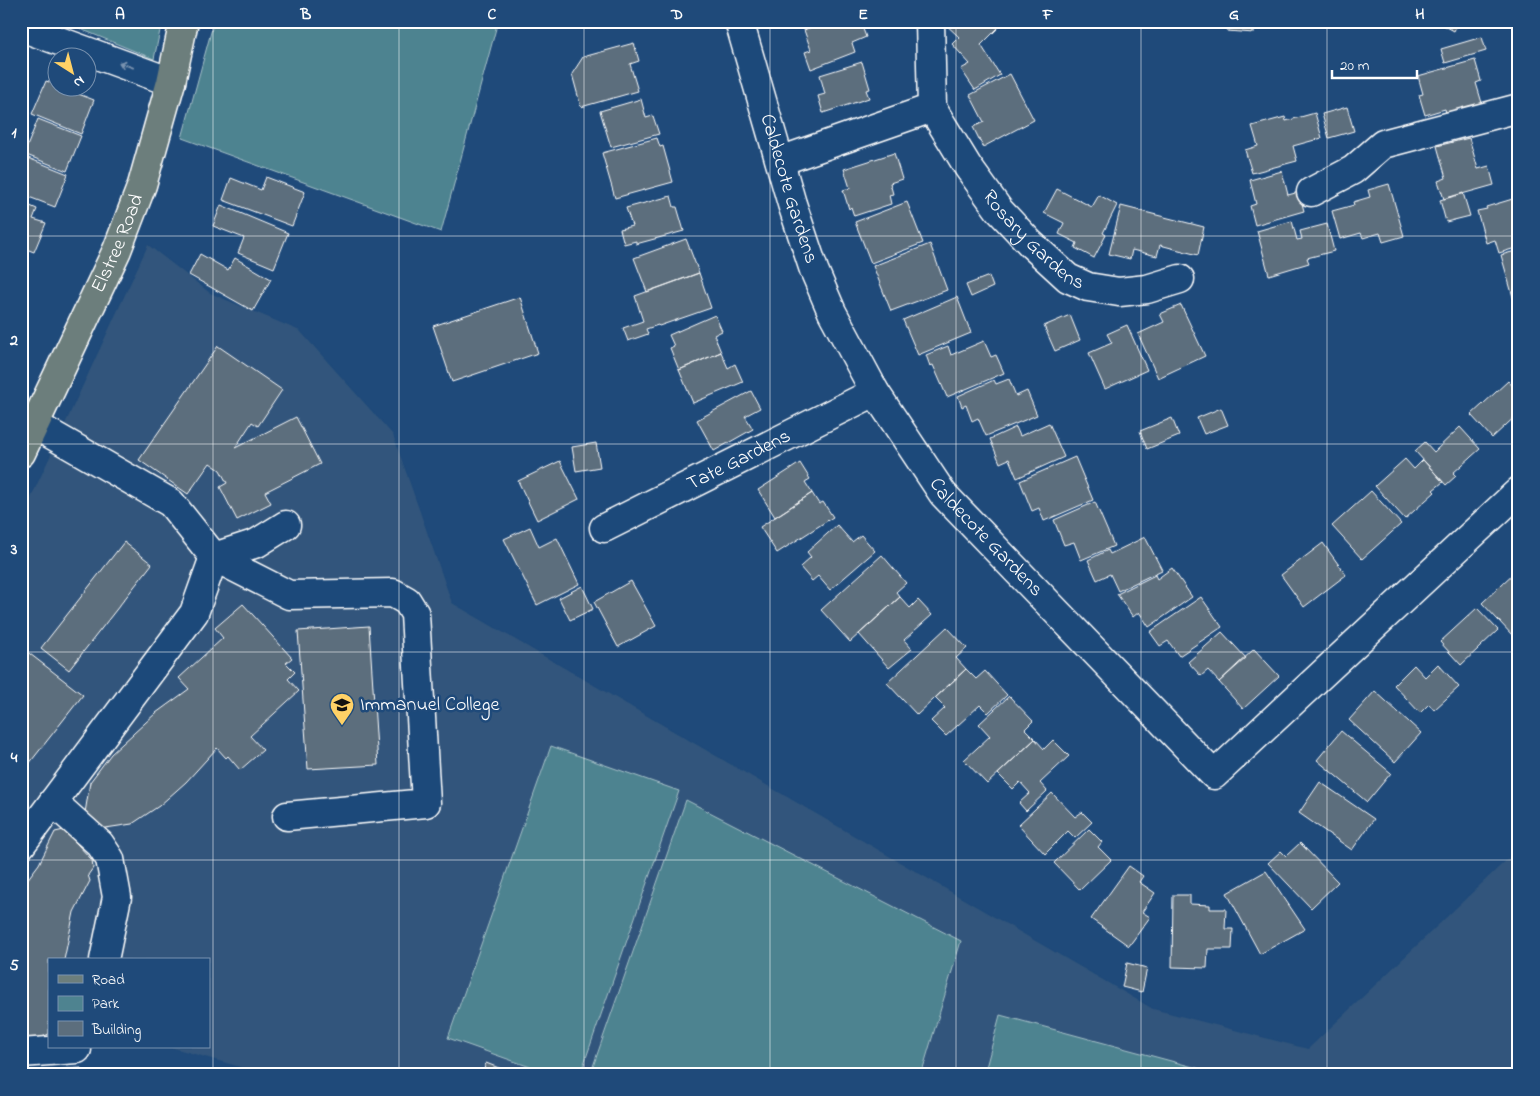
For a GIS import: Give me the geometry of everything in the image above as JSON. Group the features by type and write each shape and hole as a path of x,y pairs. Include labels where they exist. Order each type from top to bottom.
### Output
{"main road":[{"name":"Elstree Road","path":"21,454 118,250 142,185 172,82 184,21"}],"street":[{"name":"Caldecote Gardens","path":"739,21 814,270 832,312 875,392 943,494 1214,775 1519,491"},
{"path":"780,161 932,108 930,21"},
{"path":"23,27 172,82"},
{"name":"Rosary Gardens","path":"932,108 968,167 999,210 1031,244 1068,278 1088,288 1119,292 1147,289 1180,279"},
{"path":"1311,192 1353,170 1383,144 1519,108"},
{"name":"Tate Gardens","path":"604,528 875,392"},
{"path":"35,424 171,503 214,557 289,595 393,592 407,601 415,614 426,803 287,816"},
{"path":"214,557 258,543 286,525"},
{"path":"21,845 194,613 214,557"},
{"path":"53,802 100,844 110,859 117,897 104,958"},
{"path":"21,1053 77,1049"}],"shaded area":[{"name":"Immanuel College","path":"148,245 210,293 300,331 393,435 452,603 1153,1009 1308,1049 1519,848 1519,1075 268,1075 174,1048 210,1048 210,958 48,958 48,1044 21,1046 21,519"}],"green space":[{"path":"61,21 162,21 154,59"},
{"path":"214,21 498,21 441,232 182,138"},
{"path":"551,746 679,791 580,1075 553,1075 448,1038"},
{"path":"686,800 961,941 921,1075 590,1075"},
{"path":"1000,1015 1223,1075 984,1075"}],"building":[{"path":"792,21 820,21 805,28 802,22 794,25"},
{"path":"827,21 860,21 866,37 852,43 855,52 811,69 805,52 811,50 804,30"},
{"path":"942,21 997,21 1001,25 981,45 1000,75 975,90 961,69 970,64 952,44 959,37"},
{"path":"1228,21 1255,21 1254,33 1227,31"},
{"path":"1439,21 1459,21 1454,31"},
{"path":"1482,37 1486,51 1445,63 1441,49"},
{"path":"634,43 639,61 630,64 638,91 581,107 572,74 583,57"},
{"path":"1475,60 1481,81 1476,83 1482,103 1446,113 1445,109 1425,115 1419,95 1423,94 1418,76"},
{"path":"862,62 870,89 866,90 869,98 823,113 818,96 825,94 820,75"},
{"path":"1010,74 1034,120 983,147 973,127 984,122 970,95"},
{"path":"46,81 48,82 48,98 89,98 94,100 81,134 32,114"},
{"path":"641,99 646,118 653,116 659,134 611,147 600,111"},
{"path":"1347,107 1354,131 1329,138 1322,114"},
{"path":"1315,113 1322,138 1293,146 1297,161 1252,173 1245,150 1258,146 1252,126 1285,117 1286,121"},
{"path":"38,119 81,136 67,171 24,154"},
{"path":"657,138 660,147 663,146 673,182 615,198 602,153"},
{"path":"1469,138 1478,169 1489,166 1494,185 1444,199 1438,181 1446,178 1437,146"},
{"path":"894,153 902,179 890,183 893,194 889,195 891,204 854,216 851,207 849,209 843,190 850,188 844,169"},
{"path":"28,158 68,174 55,207 21,194 21,174"},
{"path":"1282,171 1288,195 1299,192 1304,211 1255,225 1250,206 1256,204 1250,180"},
{"path":"266,177 305,192 292,226 223,200 231,178 261,190"},
{"path":"1389,184 1404,236 1383,242 1380,233 1363,238 1361,233 1340,239 1332,211 1354,205 1353,202 1370,197 1368,190"},
{"path":"1057,189 1092,207 1099,195 1117,205 1103,233 1106,235 1094,258 1075,248 1077,243 1059,234 1064,223 1044,213"},
{"path":"1463,193 1470,216 1446,222 1440,200"},
{"path":"671,196 674,207 677,207 684,231 636,244 636,241 624,244 620,229 632,226 626,208"},
{"path":"1516,198 1519,208 1519,247 1499,253 1495,240 1486,243 1477,211"},
{"path":"21,202 37,209 33,219 46,223 34,252 21,247"},
{"path":"907,202 923,243 871,263 855,222"},
{"path":"221,205 288,233 274,268 238,253 244,238 213,226"},
{"path":"1121,206 1204,227 1198,255 1160,245 1157,256 1132,250 1130,259 1109,254"},
{"path":"1292,221 1297,240 1302,239 1300,231 1327,224 1334,251 1307,258 1309,263 1269,275 1257,231"},
{"path":"686,239 699,273 647,292 634,258"},
{"path":"930,244 947,290 891,311 873,266"},
{"path":"1519,250 1519,311 1517,311 1501,255"},
{"path":"200,254 228,270 235,258 271,279 253,311 189,275"},
{"path":"699,273 711,308 646,329 648,334 628,341 623,328 643,321 635,296"},
{"path":"989,276 993,287 971,297 966,285"},
{"path":"520,297 538,353 452,382 433,326"},
{"path":"957,297 971,333 918,355 903,320"},
{"path":"1181,305 1205,356 1158,378 1138,334 1164,322 1160,314"},
{"path":"715,315 722,331 714,335 721,352 679,370 670,348 674,346 669,335"},
{"path":"1070,315 1080,340 1055,351 1044,326"},
{"path":"1127,325 1147,370 1105,389 1089,353 1112,343 1107,334"},
{"path":"984,341 991,357 996,355 1004,373 947,397 933,365 930,366 926,355 948,346 951,355"},
{"path":"218,346 282,390 258,426 252,422 235,448 296,417 320,464 265,492 271,503 237,520 220,487 227,483 220,470 210,463 188,494 139,460"},
{"path":"721,352 728,368 735,364 743,382 693,403 679,370"},
{"path":"1009,379 1016,396 1027,391 1037,415 986,436 978,418 972,421 966,405 962,407 958,396 994,380 996,384"},
{"path":"1508,381 1519,393 1519,413 1492,438 1471,415"},
{"path":"751,391 760,408 745,416 753,429 714,451 697,420"},
{"path":"1221,408 1228,425 1204,434 1197,418"},
{"path":"1172,418 1179,436 1147,449 1140,431"},
{"path":"1049,423 1064,457 1017,478 1009,459 1000,463 990,439 1016,427 1020,436"},
{"path":"1460,427 1480,449 1453,473 1456,476 1446,485 1415,451 1425,442 1434,452"},
{"path":"596,443 600,467 576,471 572,447"},
{"path":"1075,457 1093,500 1044,521 1039,508 1032,511 1020,481"},
{"path":"1405,459 1414,469 1423,460 1443,482 1433,490 1435,492 1405,519 1375,486"},
{"path":"560,461 579,499 537,520 518,481"},
{"path":"800,463 810,479 805,482 812,493 775,517 758,490"},
{"path":"1371,491 1401,524 1362,559 1332,526"},
{"path":"812,493 819,504 823,502 833,517 777,553 760,527"},
{"path":"1095,502 1114,546 1081,560 1074,542 1064,545 1054,520"},
{"path":"837,525 852,542 861,535 875,551 830,590 818,576 812,581 800,567 811,557 807,552"},
{"path":"530,527 539,547 557,538 579,584 537,605 504,539"},
{"path":"1145,537 1162,570 1118,591 1110,574 1097,580 1088,560 1108,550 1110,554"},
{"path":"124,542 152,564 69,670 41,648"},
{"path":"1323,543 1346,575 1304,607 1281,575"},
{"path":"882,555 906,583 896,592 900,597 850,642 821,610"},
{"path":"1172,568 1192,597 1149,627 1139,612 1133,617 1117,594 1155,575 1157,579"},
{"path":"1519,568 1519,633 1514,637 1482,603"},
{"path":"631,581 656,626 618,647 594,602"},
{"path":"582,586 593,609 570,620 559,598"},
{"path":"900,597 910,608 918,600 932,615 904,640 912,649 889,668 859,634"},
{"path":"1201,597 1222,627 1179,656 1168,641 1160,646 1150,632"},
{"path":"243,604 292,658 286,663 295,672 288,679 299,691 250,736 263,750 240,770 228,756 226,758 217,748 186,782 159,806 132,824 99,829 85,813 90,782 111,754 156,713 189,689 179,678 223,638 215,628"},
{"path":"1477,608 1498,630 1461,665 1440,642"},
{"path":"369,626 378,765 308,769 298,631"},
{"path":"947,627 967,648 956,658 966,669 917,715 887,683"},
{"path":"1222,632 1246,658 1219,682 1208,670 1201,676 1188,662"},
{"path":"21,647 83,695 21,774"},
{"path":"1254,649 1279,676 1243,709 1219,682"},
{"path":"1438,664 1459,687 1434,710 1429,704 1420,713 1394,685 1414,665 1425,677"},
{"path":"966,669 976,679 985,671 1007,695 988,713 980,705 946,736 931,721 945,708 935,698"},
{"path":"1375,691 1421,733 1395,762 1349,720"},
{"path":"1009,696 1033,721 1025,729 1035,739 987,784 964,760 990,736 979,724"},
{"path":"1341,731 1391,773 1367,802 1317,760"},
{"path":"1035,739 1044,749 1053,740 1069,756 1040,783 1047,791 1026,811 1019,803 1030,793 1020,782 1013,789 998,774"},
{"path":"1320,782 1374,819 1352,850 1299,813"},
{"path":"1052,793 1075,817 1082,812 1092,822 1075,838 1068,831 1045,854 1018,825"},
{"path":"1089,829 1102,842 1098,847 1111,860 1080,890 1054,863"},
{"path":"64,830 92,860 93,868 88,875 90,881 74,912 64,958 48,958 48,1034 35,1040 21,1040 21,897 24,884 39,864 55,832"},
{"path":"1300,843 1338,882 1311,908 1268,863 1281,851 1286,856"},
{"path":"1129,866 1143,876 1139,882 1155,893 1142,912 1150,917 1129,946 1091,919"},
{"path":"1266,871 1305,929 1260,954 1227,893"},
{"path":"1173,895 1190,895 1190,904 1210,905 1210,909 1226,909 1225,929 1233,929 1232,949 1208,949 1207,968 1172,967"},
{"path":"1127,963 1147,968 1142,992 1122,987"},
{"path":"486,1063 517,1075 482,1075"},
{"path":"81,1068 82,1075 21,1075 21,1072"}],"place":[{"name":"Immanuel College","path":"342,726"}]}
